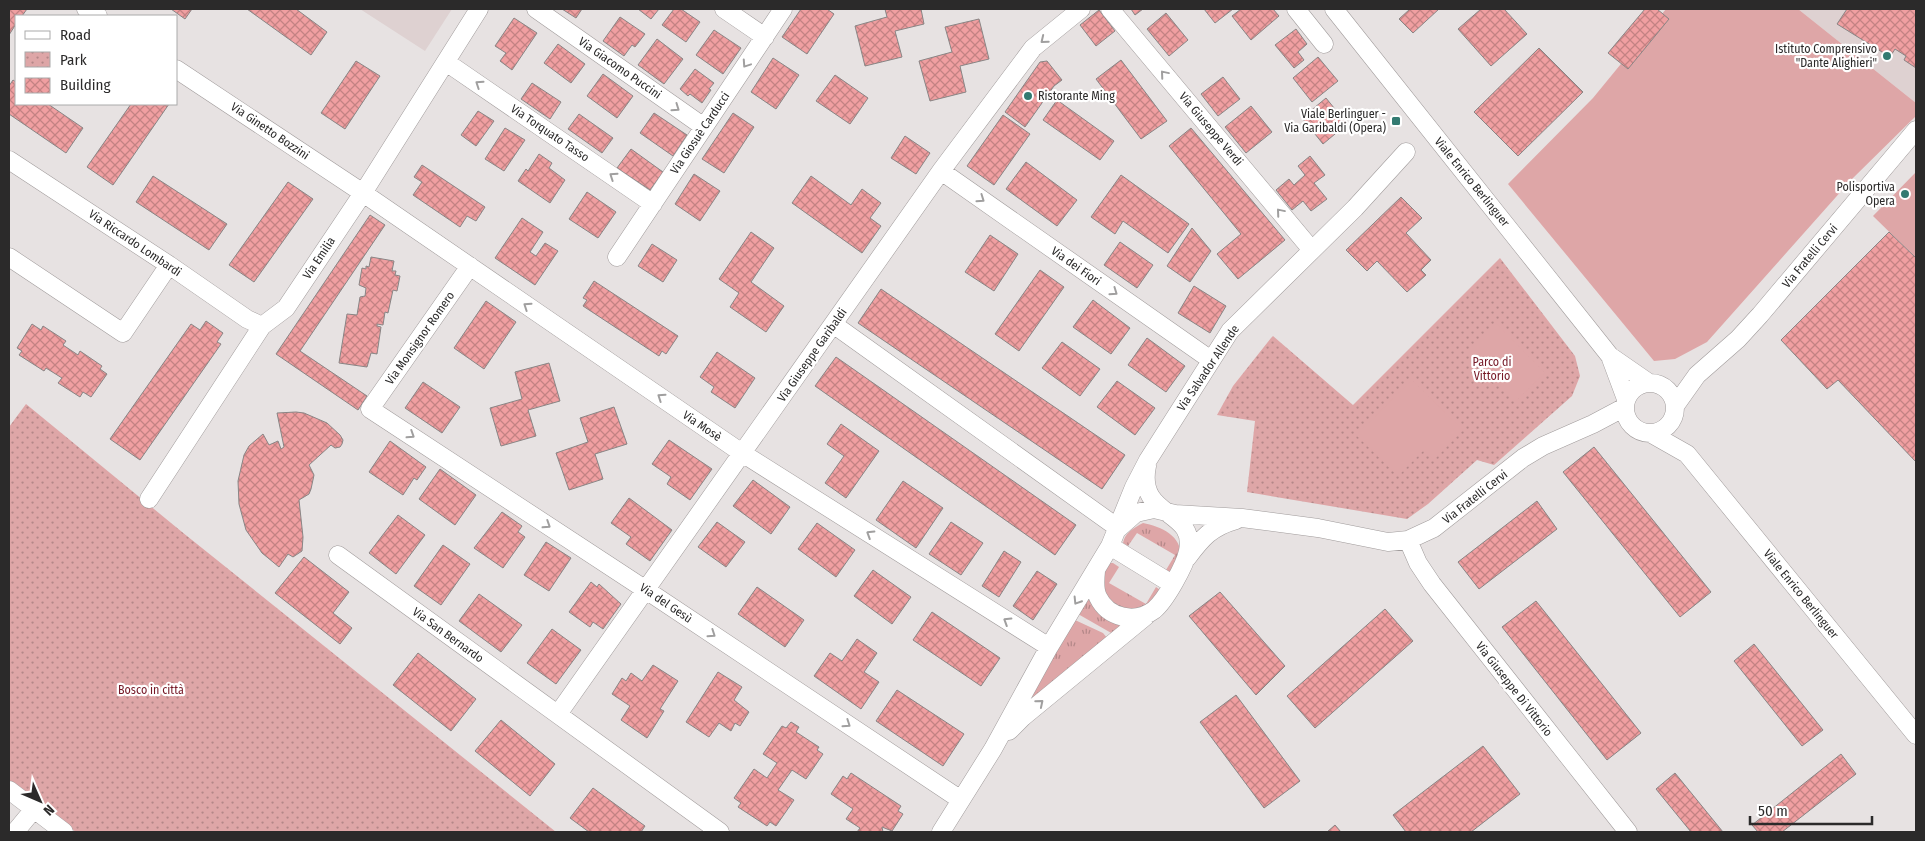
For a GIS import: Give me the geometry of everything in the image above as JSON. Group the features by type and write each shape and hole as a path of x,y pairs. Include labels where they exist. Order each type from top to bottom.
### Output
{"street":[{"name":"Via Emilia","path":"149,499 262,326 286,308 363,193 479,9"},
{"name":"Via Giacomo Puccini","path":"536,9 704,127"},
{"path":"724,9 765,36"},
{"name":"Via Giosuè Carducci","path":"617,257 783,9"},
{"name":"Via Giuseppe Garibaldi","path":"558,714 941,171 1033,48 1081,9"},
{"name":"Via Giuseppe Verdi","path":"1110,9 1311,250"},
{"path":"1296,9 1324,44"},
{"name":"Viale Enrico Berlinguer","path":"1334,9 1610,356 1653,384"},
{"name":"Via Torquato Tasso","path":"446,62 653,204"},
{"name":"Via Ginetto Bozzini","path":"178,70 363,193"},
{"name":"Via Fratelli Cervi","path":"1674,410 1697,375 1738,339 1760,316 1916,130"},
{"name":"Via Salvador Allende","path":"993,749 1048,648 1110,546 1148,460 1230,331 1355,208 1406,152"},
{"name":"Via Riccardo Lombardi","path":"9,160 169,265 247,319 262,326"},
{"name":"Via dei Fiori","path":"941,171 1211,360"},
{"name":"Via Mosè","path":"363,193 742,453 1048,648"},
{"path":"9,257 123,333 169,265"},
{"name":"Via Monsignor Romero","path":"370,409 470,266"},
{"path":"833,324 1118,528 1132,516 1154,509 1168,513 1242,518 1336,530 1388,542 1408,540"},
{"name":"Viale Enrico Berlinguer","path":"1610,356 1627,410"},
{"name":"Via Fratelli Cervi","path":"1653,384 1697,375"},
{"path":"1653,384 1669,392 1674,410 1668,426 1657,432 1642,432 1627,410 1635,388 1653,384"},
{"name":"Via del Gesù","path":"370,409 961,800"},
{"name":"Via Fratelli Cervi","path":"1408,540 1434,528 1523,458 1543,446 1627,410"},
{"name":"Viale Enrico Berlinguer","path":"1674,410 1687,454"},
{"name":"Viale Enrico Berlinguer","path":"1650,433 1687,454 1916,735"},
{"path":"1148,460 1145,477 1148,494 1155,504 1178,519 1187,534 1189,547 1185,561"},
{"path":"941,832 993,749 1024,717 1157,607 1185,561 1212,529 1242,518"},
{"name":"Via Giuseppe Di Vittorio","path":"1408,540 1418,563 1441,596 1628,832"},
{"path":"1110,546 1172,584"},
{"name":"Via San Bernardo","path":"338,555 720,832"},
{"path":"1096,571 1097,592 1102,603 1110,611 1120,616 1131,618 1148,614"},
{"path":"9,790 64,832"},
{"path":"15,832 34,809"}],"shaded area":[{"path":"360,9 452,9 425,51"},
{"name":"Istituto Comprensivo \"Dante Alighieri\"","path":"1798,9 1916,9 1916,103"}],"green space":[{"path":"1666,9 1798,9 1916,103 1916,116 1852,179 1707,342 1675,359 1654,361 1508,184 1593,98"},
{"name":"Polisportiva Opera","path":"1916,172 1916,258 1873,216"},
{"name":"Parco di Vittorio","path":"1500,258 1575,356 1580,376 1572,396 1494,465 1477,460 1428,504 1407,519 1247,492 1255,421 1217,415 1233,386 1273,336 1353,405"},
{"path":"1496,323 1545,373 1516,401 1467,352"},
{"path":"1412,380 1463,430 1434,460 1424,450 1398,476 1356,435"},
{"name":"Bosco in città","path":"26,404 182,532 556,832 76,832 9,783 9,427"},
{"path":"1143,523 1169,533 1178,543 1180,557 1169,573 1166,570 1175,555 1137,533 1128,546 1123,543 1128,533"},
{"path":"1109,563 1119,567 1109,583 1146,604 1156,587 1163,592 1153,605 1129,612 1117,606 1106,595 1103,585 1104,573"},
{"path":"1088,596 1126,625 1113,634 1078,614"},
{"path":"1075,620 1103,633 1108,639 1028,700"}],"building":[{"path":"9,9 27,9 23,15 15,15 15,26 9,35"},
{"path":"171,9 192,9 185,19"},
{"path":"247,9 296,9 327,32 311,55"},
{"path":"562,9 582,9 576,18"},
{"path":"638,9 659,9 651,19"},
{"path":"674,9 681,9 700,22 686,42 662,25"},
{"path":"801,9 827,9 834,14 807,54 782,37"},
{"path":"885,9 921,9 924,24 895,31 902,57 865,66 855,26 887,17"},
{"path":"1131,9 1143,9 1135,15"},
{"path":"1204,9 1233,9 1215,23"},
{"path":"1241,9 1273,9 1279,16 1251,40 1232,16"},
{"path":"1410,9 1439,9 1413,33 1399,19"},
{"path":"1481,9 1504,9 1527,34 1491,66 1458,29"},
{"path":"1645,9 1657,9 1669,19 1628,69 1608,53"},
{"path":"1847,9 1916,9 1916,68 1904,60 1906,56 1895,49 1890,57 1837,24"},
{"path":"1099,10 1115,31 1096,46 1080,25"},
{"path":"1166,13 1188,40 1169,56 1147,29"},
{"path":"620,17 645,34 635,47 632,45 624,56 603,41"},
{"path":"514,18 537,33 512,70 500,61 506,53 495,46"},
{"path":"979,19 989,59 960,66 966,92 930,101 919,61 952,52 945,27"},
{"path":"1296,29 1307,44 1298,52 1304,60 1294,68 1275,45"},
{"path":"714,30 741,48 723,74 696,55"},
{"path":"657,39 683,59 664,84 638,65"},
{"path":"558,44 585,64 571,83 544,63"},
{"path":"1539,48 1583,92 1518,156 1474,112"},
{"path":"1318,57 1338,81 1312,102 1293,78"},
{"path":"773,58 799,75 776,109 751,92"},
{"path":"1121,60 1167,121 1141,139 1096,79"},
{"path":"356,61 380,76 345,129 321,113"},
{"path":"1047,61 1062,80 1054,86 1025,127 1005,112 1040,62"},
{"path":"695,69 714,83 702,103 690,94 688,96 680,89"},
{"path":"603,74 633,96 617,118 587,96"},
{"path":"835,75 868,98 850,124 816,101"},
{"path":"1223,77 1240,99 1218,116 1201,94"},
{"path":"13,80 15,81 15,105 49,105 83,128 66,153 9,114 9,86"},
{"path":"532,83 561,102 550,119 521,99"},
{"path":"1326,98 1347,124 1323,144 1302,118"},
{"path":"1057,100 1114,141 1100,160 1043,120"},
{"path":"130,105 168,105 113,185 87,167"},
{"path":"1251,106 1272,132 1246,153 1225,127"},
{"path":"478,111 494,121 476,146 461,135"},
{"path":"654,113 687,135 673,156 640,133"},
{"path":"733,113 754,127 724,173 702,159"},
{"path":"579,114 613,138 602,153 568,129"},
{"path":"1003,115 1030,134 994,185 967,166"},
{"path":"505,128 525,140 504,171 485,159"},
{"path":"1191,128 1285,240 1238,279 1217,254 1241,234 1169,146"},
{"path":"905,136 930,153 916,174 891,158"},
{"path":"631,149 663,172 650,190 617,168"},
{"path":"539,154 552,163 549,168 565,180 550,203 518,181 526,169 528,171"},
{"path":"1310,156 1325,175 1314,183 1327,199 1311,211 1303,201 1292,210 1276,190 1289,179 1294,185 1305,175 1298,166"},
{"path":"1026,162 1077,200 1057,226 1006,189"},
{"path":"422,165 485,207 476,221 467,216 460,227 413,195 422,182 414,177"},
{"path":"694,174 720,191 700,221 675,204"},
{"path":"1121,175 1189,224 1168,253 1123,221 1115,234 1091,217"},
{"path":"153,176 227,224 209,250 136,202"},
{"path":"811,176 851,205 862,189 881,203 870,218 881,226 862,253 792,203"},
{"path":"288,182 313,199 254,282 229,265"},
{"path":"587,192 616,212 598,238 569,219"},
{"path":"1401,197 1422,218 1406,233 1431,260 1421,270 1426,275 1407,292 1377,261 1367,271 1346,250"},
{"path":"370,215 385,225 300,351 367,396 358,410 276,354"},
{"path":"522,218 543,232 530,252 536,256 545,243 558,251 535,285 495,258"},
{"path":"1192,228 1211,251 1190,282 1167,266"},
{"path":"751,232 774,248 751,282 784,306 766,332 730,307 739,293 719,279"},
{"path":"1889,232 1916,258 1916,462 1838,380 1827,389 1781,340"},
{"path":"990,235 1018,254 994,291 965,272"},
{"path":"1120,242 1153,265 1137,288 1104,265"},
{"path":"652,244 677,260 663,282 638,266"},
{"path":"371,257 394,261 392,271 396,271 395,275 400,276 397,291 393,290 388,313 385,312 383,325 377,324 377,326 381,327 377,354 371,353 367,367 339,363 347,314 357,315 360,297 365,296 366,288 359,285 362,268 366,269 366,266 369,267"},
{"path":"1040,270 1064,287 1019,351 995,334"},
{"path":"594,281 678,336 666,354 662,351 659,356 583,306 587,300 583,298"},
{"path":"1194,286 1226,306 1210,333 1178,313"},
{"path":"881,289 1125,455 1102,489 858,323"},
{"path":"1093,300 1130,328 1111,354 1073,327"},
{"path":"486,301 516,322 484,369 454,348"},
{"path":"206,321 223,333 217,342 221,344 140,460 110,439 191,324 200,330"},
{"path":"32,324 41,330 43,326 66,341 63,345 78,355 80,351 102,366 100,369 107,374 91,397 83,392 80,397 58,383 62,378 46,368 44,371 19,355 22,351 17,348"},
{"path":"1147,338 1185,366 1166,392 1128,365"},
{"path":"1062,342 1100,369 1080,396 1042,368"},
{"path":"717,352 755,378 735,408 711,392 714,387 700,377"},
{"path":"836,357 1076,525 1055,555 815,386"},
{"path":"549,363 560,401 528,410 536,436 501,446 490,408 522,399 515,372"},
{"path":"1117,381 1155,408 1135,435 1097,407"},
{"path":"423,382 460,407 442,433 405,408"},
{"path":"614,407 627,444 595,454 603,479 569,490 556,453 588,442 580,418"},
{"path":"277,413 304,413 327,423 343,440 340,447 335,448 331,445 309,465 314,475 311,489 309,494 299,500 303,537 302,551 293,557 288,554 279,567 262,553 246,530 239,504 238,481 244,455 249,446 263,434 269,445 278,441 281,449 284,447"},
{"path":"841,424 879,451 846,498 825,483 844,456 827,444"},
{"path":"669,440 712,469 690,500 667,484 671,477 652,464"},
{"path":"390,441 426,467 417,480 414,478 403,495 369,472"},
{"path":"1594,447 1711,592 1680,617 1563,472"},
{"path":"440,469 476,495 455,525 419,499"},
{"path":"753,480 790,507 771,534 733,506"},
{"path":"903,481 943,508 916,548 876,520"},
{"path":"629,498 672,530 650,561 626,544 631,537 611,523"},
{"path":"1537,501 1557,529 1479,589 1458,562"},
{"path":"502,512 522,526 518,532 525,537 503,568 474,548"},
{"path":"398,515 425,535 396,574 369,553"},
{"path":"717,522 745,542 726,567 698,547"},
{"path":"951,522 983,543 961,575 929,554"},
{"path":"817,523 855,550 836,577 798,549"},
{"path":"546,542 571,558 549,591 524,575"},
{"path":"443,545 470,564 441,605 414,586"},
{"path":"1004,551 1021,562 999,597 982,586"},
{"path":"304,557 349,592 333,613 352,628 340,644 275,593"},
{"path":"873,570 911,597 892,624 854,596"},
{"path":"1037,571 1057,584 1033,620 1013,606"},
{"path":"591,582 597,587 599,584 621,604 603,629 593,622 590,627 569,612"},
{"path":"757,587 804,620 785,647 738,614"},
{"path":"1220,592 1285,666 1256,695 1189,616"},
{"path":"479,594 522,625 501,652 459,621"},
{"path":"1536,601 1641,733 1607,760 1502,627"},
{"path":"1385,609 1413,641 1315,728 1287,696"},
{"path":"932,612 1000,658 981,686 913,640"},
{"path":"552,629 581,650 556,684 527,663"},
{"path":"857,639 877,653 864,672 879,682 861,709 814,676 830,653 842,661"},
{"path":"1754,644 1823,730 1802,746 1734,661"},
{"path":"418,653 476,699 451,731 393,685"},
{"path":"653,665 678,681 660,709 664,711 647,738 621,720 630,706 612,694 622,678 626,681 631,673 642,681"},
{"path":"718,672 742,687 734,700 749,712 740,726 735,723 731,731 719,723 709,737 686,722"},
{"path":"897,690 964,734 943,766 876,721"},
{"path":"1236,695 1300,781 1264,808 1200,722"},
{"path":"501,720 555,764 530,796 475,751"},
{"path":"791,722 799,727 796,732 819,747 817,750 823,754 806,779 792,770 778,790 794,800 776,826 770,822 767,826 738,807 741,803 734,798 754,769 767,778 777,763 763,754 782,726 786,728"},
{"path":"1483,746 1520,794 1471,832 1406,832 1393,815"},
{"path":"1841,754 1856,774 1782,832 1758,832 1752,825"},
{"path":"851,773 901,806 898,811 903,814 892,831 882,827 883,832 857,832 860,828 846,819 853,809 831,794 843,776 847,779"},
{"path":"1675,773 1723,832 1691,832 1656,789"},
{"path":"593,788 645,826 641,832 589,832 570,818"},
{"path":"1335,825 1341,832 1327,832"}],"place":[{"name":"Istituto Comprensivo \"Dante Alighieri\"","path":"1887,56"},
{"name":"Ristorante Ming","path":"1028,96"},
{"name":"Viale Berlinguer - Via Garibaldi (Opera)","path":"1396,121"},
{"name":"Polisportiva Opera","path":"1905,194"}]}
